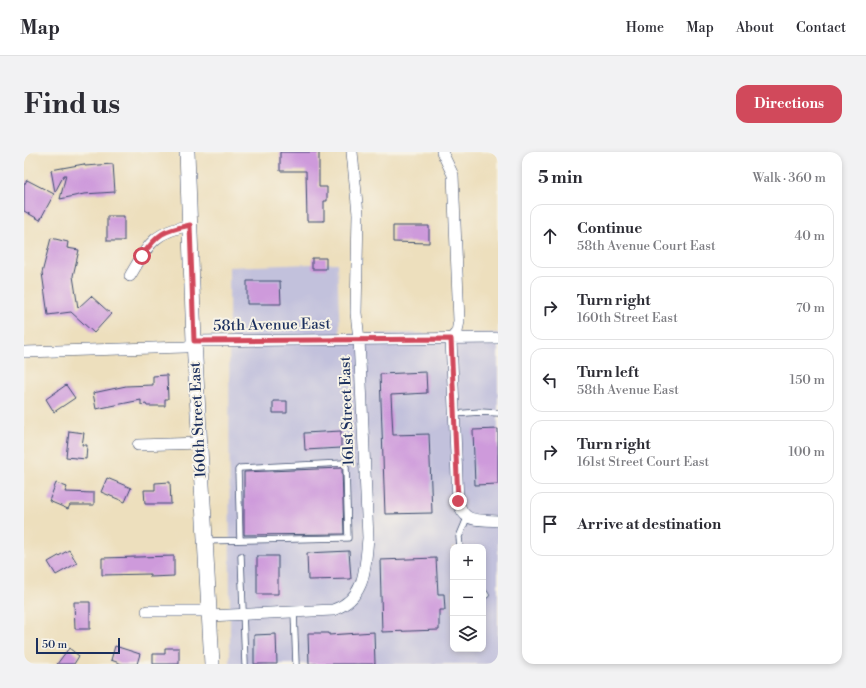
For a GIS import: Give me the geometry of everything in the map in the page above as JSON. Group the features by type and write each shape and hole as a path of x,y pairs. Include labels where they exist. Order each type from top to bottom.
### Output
{"main road":[{"name":"160th Street East","path":"187,152 194,341 212,664"}],"street":[{"name":"161st Street East","path":"294,612 333,610 344,606 355,596 366,567 368,538 359,339 356,313 358,214 352,152"},
{"path":"442,152 453,175 459,321 457,332 451,339 458,501 461,512 466,518 472,520 498,521"},
{"path":"130,276 155,238 169,229 190,225"},
{"name":"58th Avenue East","path":"25,352 186,347 194,341 498,338"},
{"path":"138,445 200,443"},
{"path":"147,611 244,614 294,612"}],"lane":[{"path":"454,414 480,412 498,413"},
{"path":"205,541 348,538 345,465 336,463 240,468 238,470 240,540"},
{"path":"460,544 459,537 466,518"},
{"path":"241,556 245,664"},
{"path":"294,612 296,664"}],"shaded area":[{"path":"337,263 340,334 498,333 498,664 230,664 229,267"}],"building":[{"path":"280,152 319,152 319,187 327,187 327,201 324,201 324,221 307,221 306,171 280,171"},
{"path":"84,164 85,166 113,164 115,192 84,194 60,199 66,175 64,175 55,192 51,170"},
{"path":"27,180 54,194 40,220 24,211 24,185"},
{"path":"107,216 124,216 124,241 107,241"},
{"path":"393,226 429,226 429,243 393,242"},
{"path":"51,238 68,242 67,248 79,250 73,276 78,308 91,296 111,314 94,333 71,312 48,315 42,273"},
{"path":"312,258 326,258 326,269 312,269"},
{"path":"247,281 280,281 281,304 247,304"},
{"path":"426,372 427,393 391,395 393,435 429,434 432,513 385,514 380,374"},
{"path":"167,375 168,399 165,399 165,406 147,406 146,404 141,405 141,400 96,409 93,393 126,386 153,385 153,376"},
{"path":"66,385 75,398 54,412 46,399"},
{"path":"273,401 287,401 287,413 273,413"},
{"path":"498,429 498,484 475,485 473,430"},
{"path":"69,431 84,433 82,445 87,445 86,459 66,457"},
{"path":"341,431 341,448 305,450 304,433"},
{"path":"342,468 344,534 244,535 244,472"},
{"path":"107,478 131,488 125,502 101,492"},
{"path":"170,482 171,504 145,504 144,490 155,490 155,483"},
{"path":"56,483 67,487 65,492 94,493 94,505 70,505 68,509 49,501"},
{"path":"69,550 77,563 56,575 48,562"},
{"path":"349,551 351,579 308,580 307,553"},
{"path":"174,556 174,576 150,577 150,574 102,575 102,558"},
{"path":"257,556 278,556 278,594 257,594"},
{"path":"436,558 438,594 444,594 445,610 439,610 439,630 382,632 380,560"},
{"path":"74,602 90,602 90,629 75,629"},
{"path":"374,632 375,664 309,664 308,633 329,633 329,635"},
{"path":"276,634 277,664 254,664 254,635"},
{"path":"115,646 140,654 137,664 122,664 111,660"},
{"path":"69,648 79,656 74,664 57,664"},
{"path":"165,648 179,648 179,664 153,664 153,654 165,654"}],"route":[{"path":"142,256 155,238 169,229 190,225 194,341 221,342 451,339 458,501"}]}
